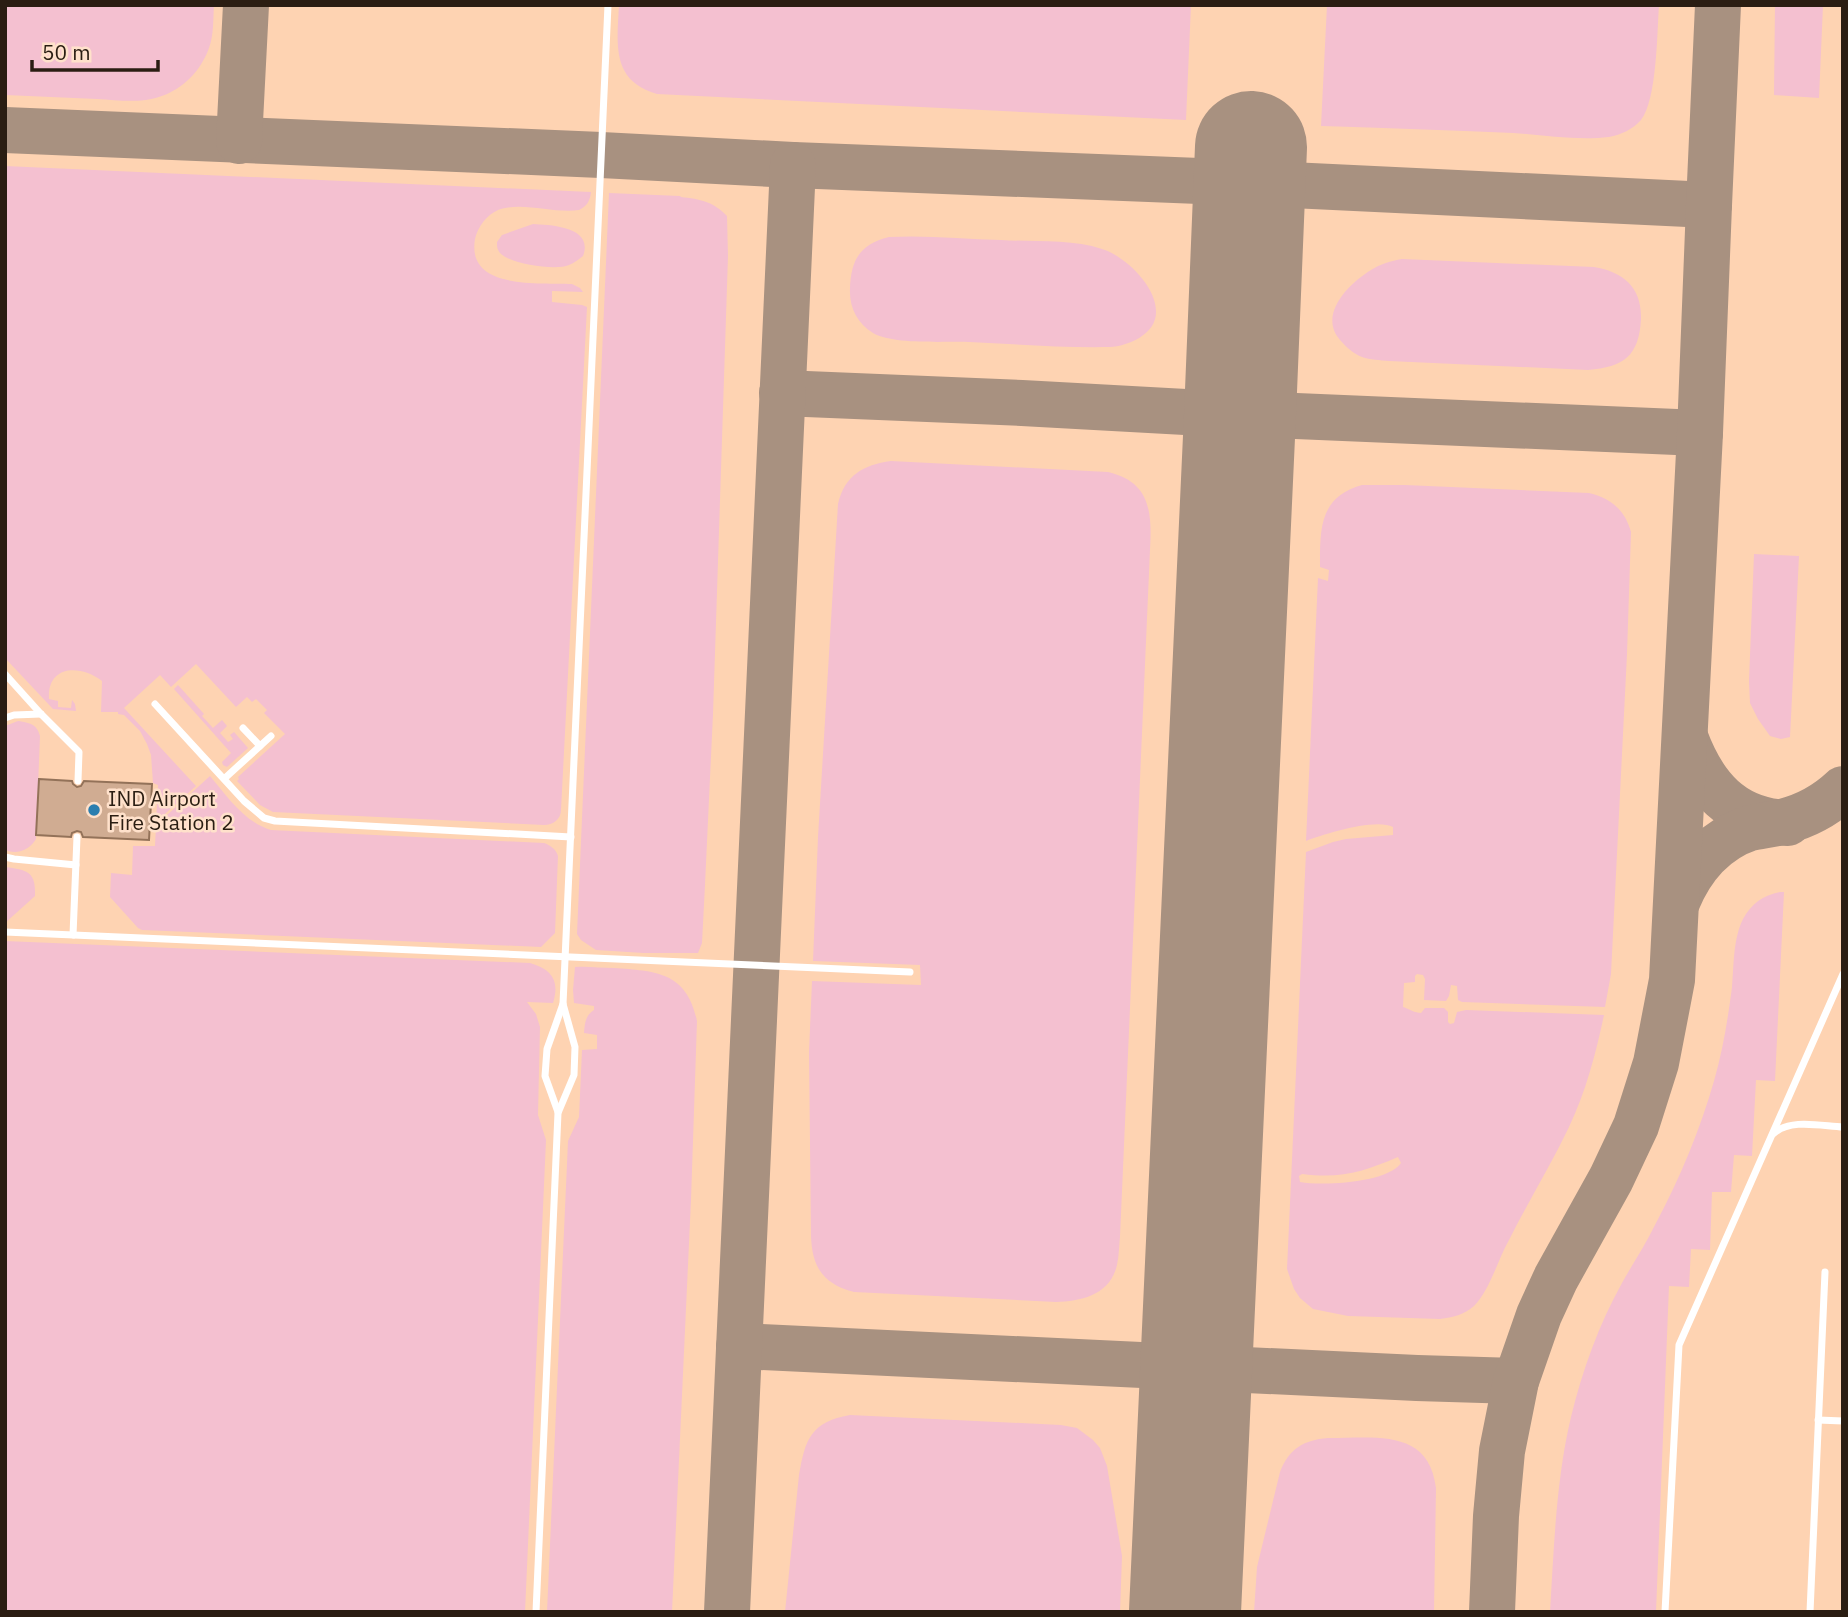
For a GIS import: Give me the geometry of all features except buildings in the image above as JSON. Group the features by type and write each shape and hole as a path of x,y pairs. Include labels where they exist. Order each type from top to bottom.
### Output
{"lane":[{"path":"558,1113 545,1076 547,1049 563,1004 566,956 608,5"},
{"path":"5,674 79,752 78,781"},
{"path":"155,704 264,818 275,821 571,837"},
{"path":"5,718 41,714"},
{"path":"243,728 260,746"},
{"path":"225,778 271,736"},
{"path":"73,935 77,837"},
{"path":"5,856 76,865"},
{"path":"5,932 910,972"},
{"path":"1665,1612 1679,1345 1843,974"},
{"path":"536,1612 558,1113 574,1075 575,1047 563,1004"},
{"path":"1770,1138 1777,1130 1792,1124 1843,1127"},
{"path":"1810,1612 1825,1272"},
{"path":"1818,1420 1843,1421"}],"shaded area":[{"path":"5,5 1843,5 1843,1612 5,1612"},
{"path":"5,5 214,5 212,37 205,58 192,76 176,89 157,98 128,101 5,95"},
{"path":"619,5 1191,5 1186,120 657,94 631,80 624,70 618,47"},
{"path":"1327,5 1659,5 1650,98 1641,120 1626,131 1609,137 1573,138 1513,133 1321,126"},
{"path":"1775,5 1823,5 1819,98 1774,95"},
{"path":"5,166 591,192 588,203 579,210 517,207 498,210 484,222 475,239 475,256 482,268 494,276 525,283 572,284 583,292 552,291 552,302 587,307 561,810 556,821 544,825 273,812 260,805 237,781 238,777 285,734 264,713 267,710 256,699 252,702 247,697 236,707 196,664 171,687 160,675 124,708 196,786 156,822 158,785 153,783 151,755 147,744 140,731 124,715 118,712 101,712 102,681 93,675 75,670 59,674 53,679 49,699 58,701 58,707 71,708 72,700 76,711 53,709 5,658"},
{"path":"609,193 680,196 706,202 727,216 728,256 713,714 702,943 698,953 596,950 577,934"},
{"path":"533,224 560,227 577,233 585,246 583,256 563,267 544,267 513,260 500,253 497,242 502,235"},
{"path":"889,237 1052,242 1102,249 1120,258 1145,282 1155,301 1155,319 1147,332 1140,337 1110,347 920,342 882,337 867,329 858,319 851,302 850,288 852,269 859,255 871,244"},
{"path":"1402,259 1605,269 1629,283 1638,298 1641,319 1637,342 1633,351 1620,362 1588,370 1389,361 1362,357 1340,340 1334,330 1334,311 1345,292 1362,276 1382,264"},
{"path":"891,461 1108,472 1133,483 1141,491 1149,512 1150,550 1119,1255 1108,1283 1085,1298 1056,1302 854,1292 827,1279 821,1273 814,1257 811,1236 809,1052 812,981 921,985 920,965 813,961 838,504 845,486 857,473 872,465"},
{"path":"1362,485 1405,485 1589,493 1616,506 1625,517 1631,532 1611,974 1605,1007 1462,1002 1458,1000 1457,986 1451,985 1446,1001 1424,1000 1423,975 1417,974 1415,982 1404,983 1403,1007 1421,1013 1425,1008 1444,1008 1448,1012 1450,1024 1454,1023 1457,1012 1466,1010 1604,1015 1581,1100 1485,1292 1466,1312 1440,1319 1348,1316 1313,1309 1294,1289 1287,1269 1306,852 1346,839 1393,835 1393,827 1374,824 1306,841 1318,578 1328,581 1329,570 1320,567 1322,528 1330,506 1348,490","holes":["1398,1157 1401,1163 1383,1175 1354,1182 1300,1182 1299,1176 1352,1173"]},
{"path":"1754,554 1799,556 1790,737 1781,739 1770,736 1750,703"},
{"path":"178,685 213,728 222,720 227,726 220,733 228,742 233,739 230,735 234,732 248,748 227,767 222,762 231,753 174,689"},
{"path":"18,721 32,725 40,736 36,839 27,849 14,852 5,850 5,726"},
{"path":"210,776 244,815 271,830 544,843 551,846 558,856 555,933 541,947 142,930 110,897 111,873 132,875 133,846 155,846 156,825"},
{"path":"5,867 29,873 34,881 35,896 5,923"},
{"path":"1784,892 1775,1081 1756,1080 1752,1156 1734,1155 1731,1192 1712,1192 1710,1250 1691,1249 1689,1287 1669,1286 1656,1612 1550,1612 1562,1465 1580,1382 1606,1315 1665,1206 1702,1118 1723,1046 1740,927 1754,905 1768,895"},
{"path":"5,941 530,963 549,972 555,982 553,1003 527,1002 536,1014 540,1027 538,1115 546,1140 525,1612 5,1612"},
{"path":"575,967 643,971 667,977 686,992 697,1021 672,1612 547,1612 568,1141 579,1117 582,1050 597,1049 597,1035 584,1033 586,1020 594,1006 574,1003"},
{"path":"850,1415 1077,1428 1100,1448 1107,1466 1122,1556 1120,1612 785,1612 799,1475 804,1451 807,1442 818,1428 826,1422"},
{"path":"1328,1438 1381,1438 1411,1446 1423,1455 1431,1469 1436,1488 1434,1612 1254,1612 1257,1567 1280,1472 1288,1457 1298,1447"}],"taxiway":[{"path":"239,141 246,5"},
{"path":"1492,1612 1502,1451 1516,1381 1539,1315 1556,1278 1611,1179 1636,1126 1656,1063 1672,980 1700,433 1718,5"},
{"path":"5,130 1709,205"},
{"path":"727,1612 793,165"},
{"path":"782,393 1700,433"},
{"path":"1685,737 1701,771 1722,798 1751,816 1788,823"},
{"path":"1677,902 1697,867 1725,840 1750,828 1804,815 1843,789"},
{"path":"739,1346 1516,1381"}],"runway":[{"path":"1185,1612 1251,147"}],"place":[{"name":"IND Airport Fire Station 2","path":"94,810"}]}
